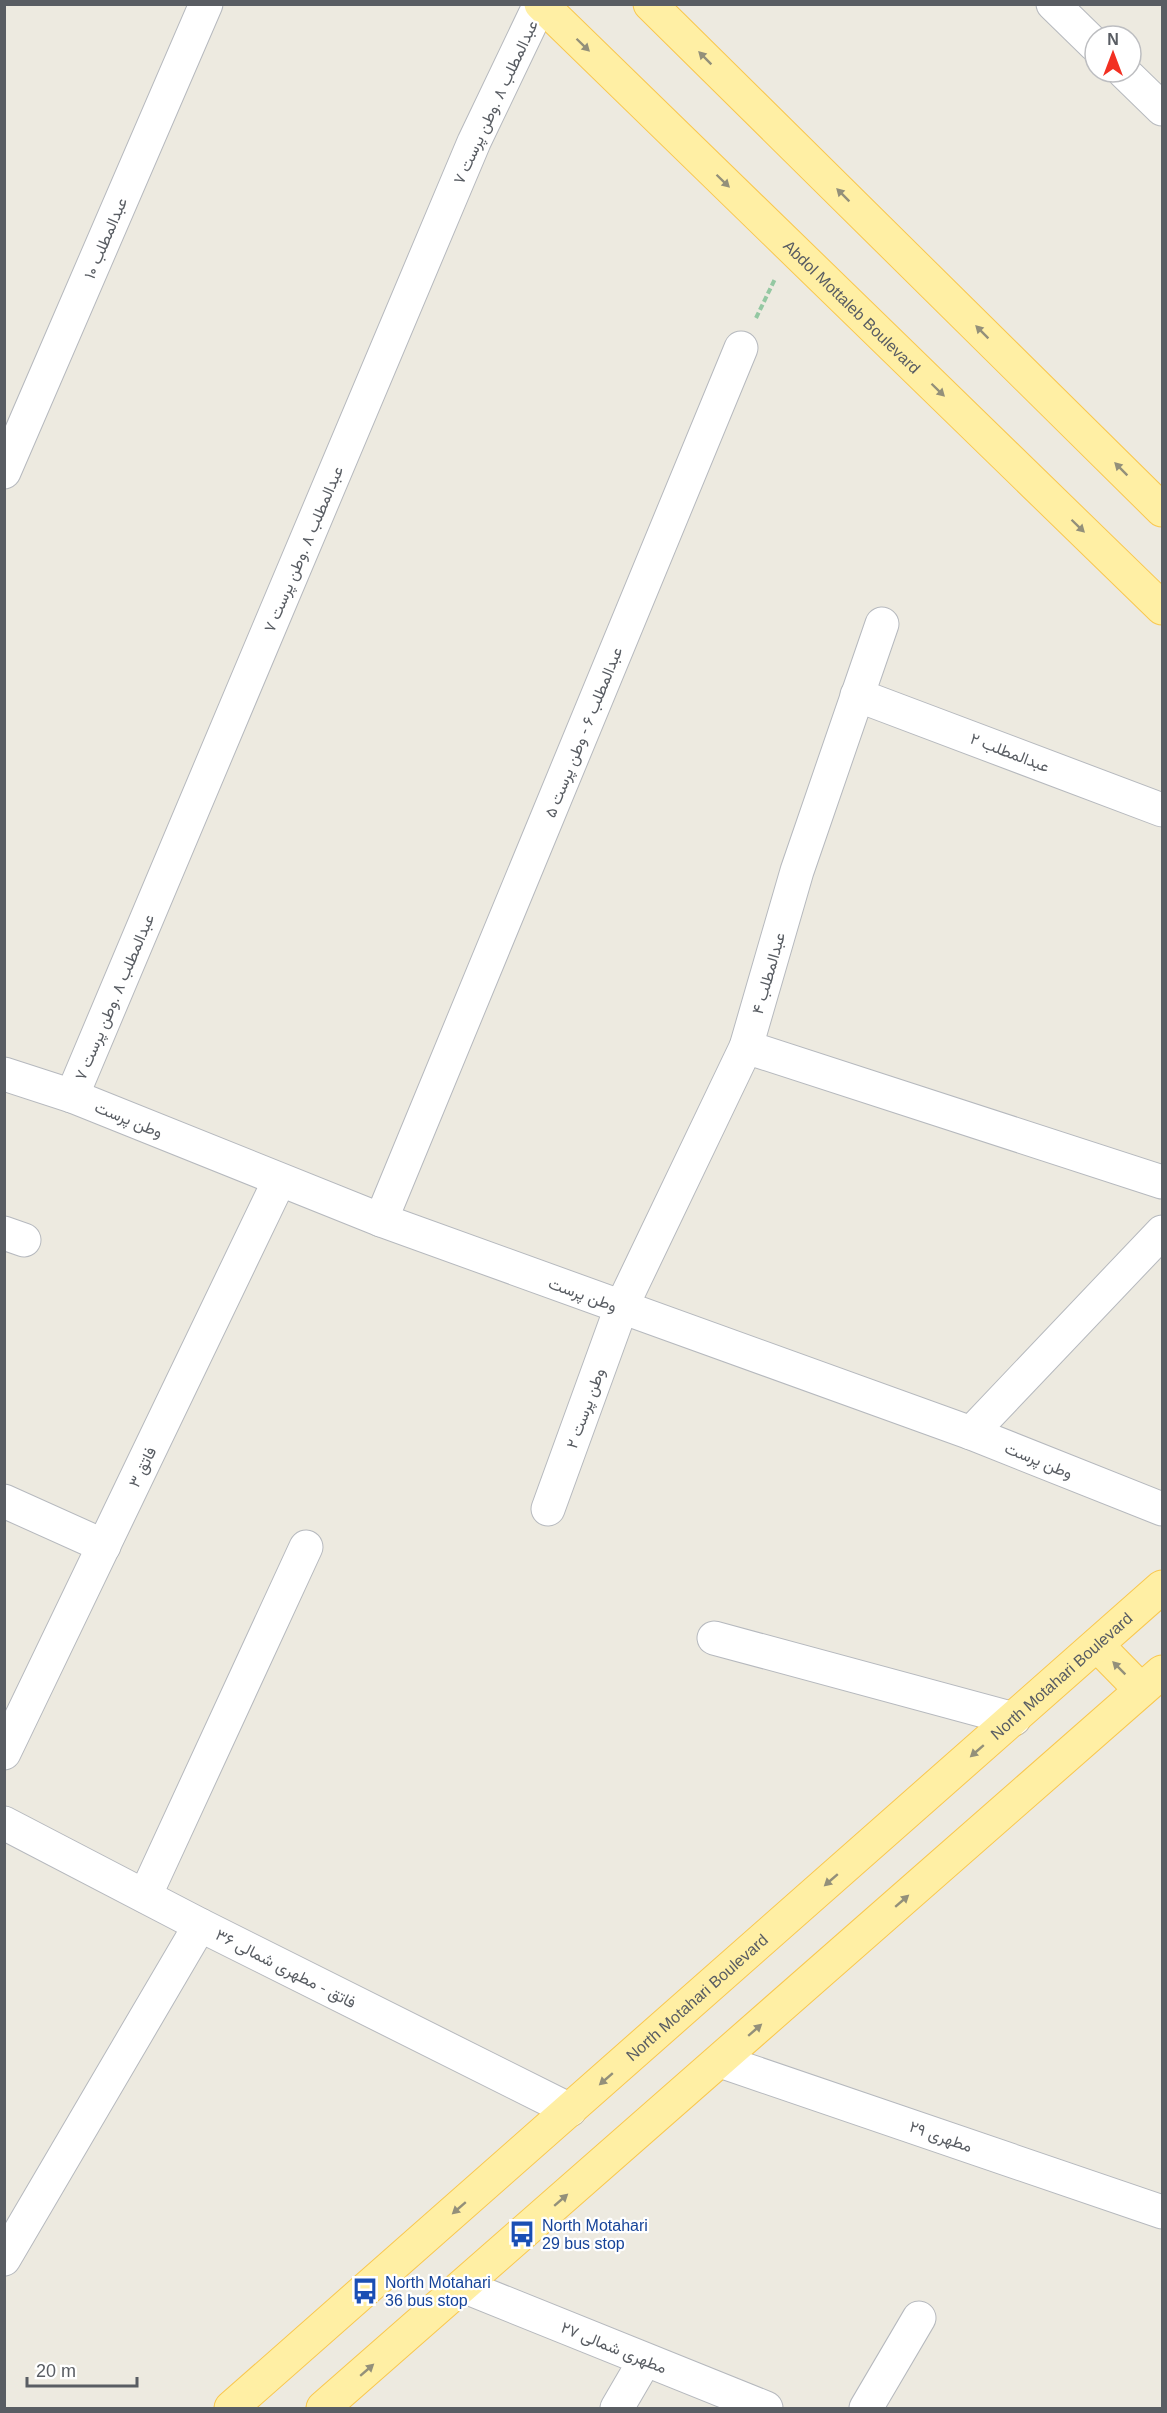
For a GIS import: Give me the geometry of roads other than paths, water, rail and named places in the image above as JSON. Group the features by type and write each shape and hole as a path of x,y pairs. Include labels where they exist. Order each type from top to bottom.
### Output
{"main road":[{"name":"Abdol Mottaleb Boulevard","path":"541,4 1162,608"},
{"path":"650,4 1162,510"},
{"name":"North Motahari Boulevard","path":"234,2408 1162,1587"},
{"path":"323,2409 1152,1681 1097,1645"}],"street":[{"name":"عبدالمطلب ۱۰","path":"4,472 206,4"},
{"name":"عبدالمطلب ۸ .وطن پرست ۷","path":"72,1096 474,142 541,4"},
{"path":"1053,4 1083,33"},
{"path":"1136,84 1162,109"},
{"name":"عبدالمطلب ۶ - وطن پرست ۵","path":"381,1221 741,348"},
{"name":"عبدالمطلب ۴","path":"621,1308 746,1047 797,872 882,624"},
{"name":"عبدالمطلب ۲","path":"858,695 1162,810"},
{"path":"746,1047 1162,1182"},
{"name":"وطن پرست","path":"4,1074 72,1096 381,1221 971,1433 1162,1509"},
{"name":"فاتق ۳","path":"4,1753 279,1181"},
{"path":"971,1433 1162,1232"},
{"name":"وطن پرست ۲","path":"549,1509 621,1308"},
{"path":"4,1501 104,1546"},
{"path":"145,1896 306,1547"},
{"path":"714,1638 1014,1719"},
{"name":"فاتق - مطهری شمالی ۳۶","path":"4,1823 200,1925 570,2110"},
{"path":"4,2259 200,1925"},
{"name":"مطهری ۲۹","path":"720,2061 1162,2212"},
{"name":"مطهری شمالی ۲۷","path":"462,2286 766,2409"},
{"path":"866,2409 919,2318"},
{"path":"617,2409 645,2360"}],"place":[{"name":"North Motahari 29 bus stop","path":"522,2234"},
{"name":"North Motahari 36 bus stop","path":"365,2291"}]}
